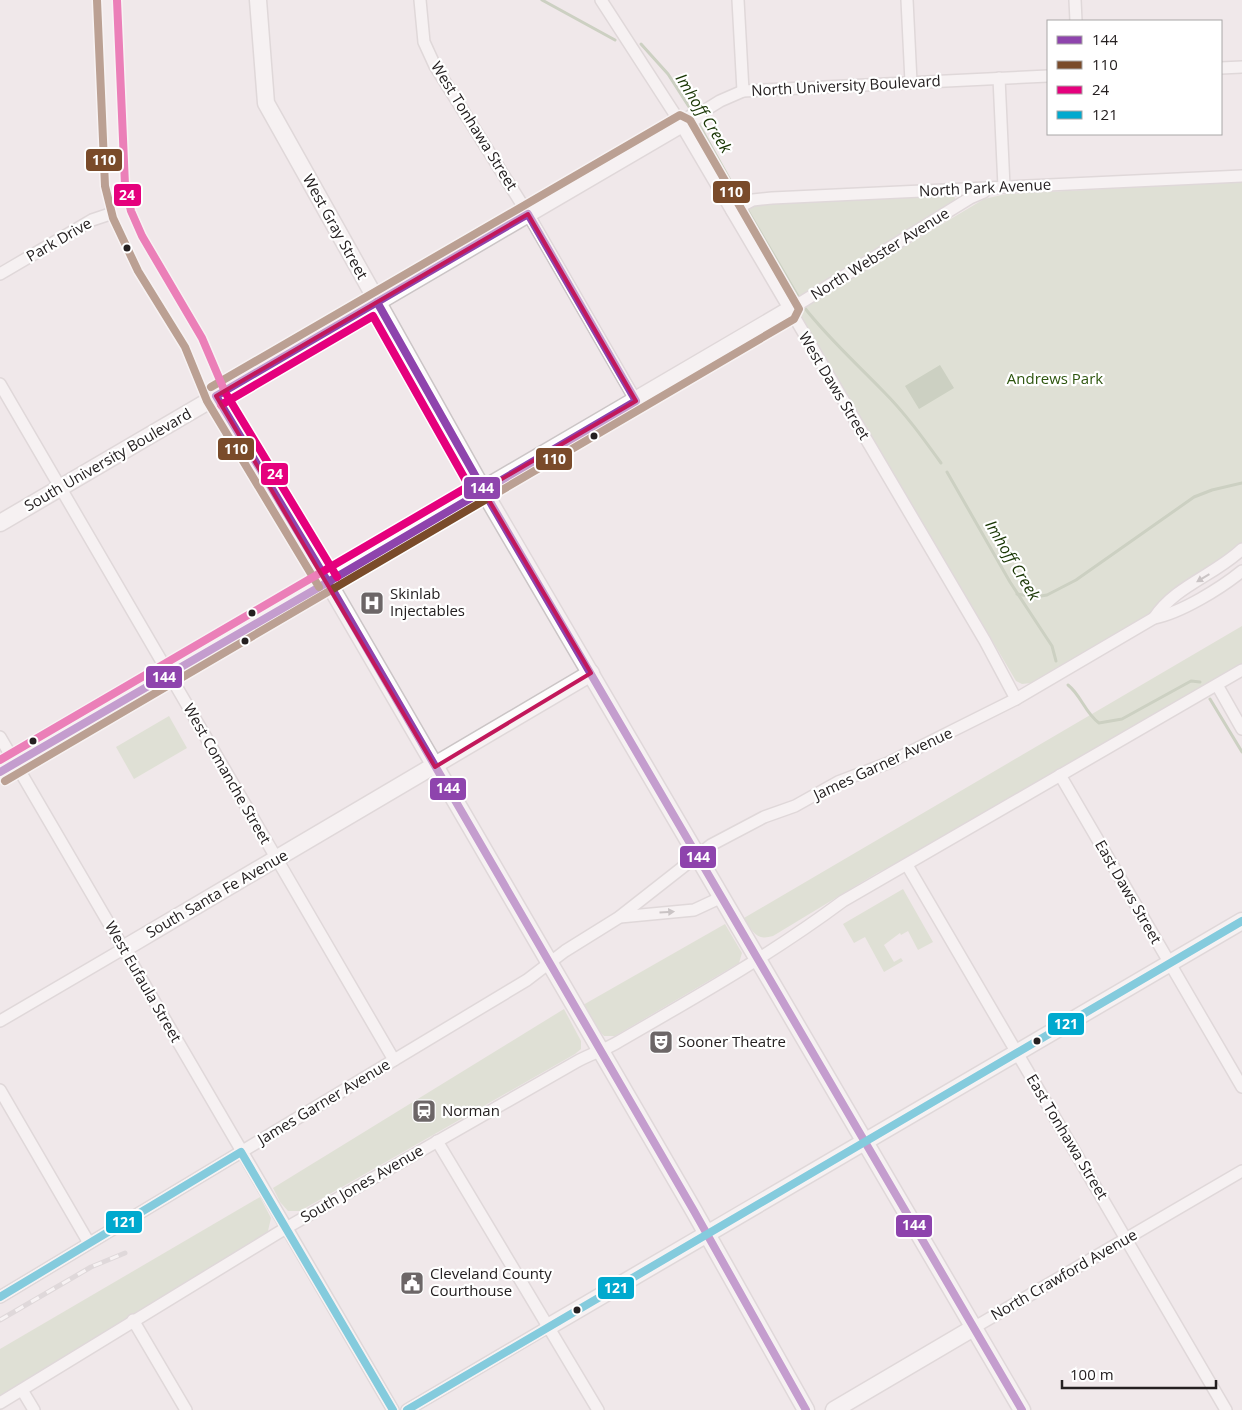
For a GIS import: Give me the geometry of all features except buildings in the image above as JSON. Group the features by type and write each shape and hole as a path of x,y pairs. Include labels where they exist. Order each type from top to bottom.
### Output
{"main road":[{"path":"107,0 115,186 119,211 210,372 216,396"}],"street":[{"name":"West Gray Street","path":"258,0 266,103 483,490 698,854 757,959 867,1142 1022,1410"},
{"name":"West Tonhawa Street","path":"420,0 423,35 428,52 528,214 636,401"},
{"name":"West Daws Street","path":"601,0 690,120 732,211 933,552 1016,699"},
{"path":"738,0 743,91"},
{"path":"907,0 911,82"},
{"path":"1075,0 1076,20"},
{"path":"1222,68 1242,67"},
{"name":"North University Boulevard","path":"216,396 720,101 743,91 1047,76"},
{"path":"999,78 999,188"},
{"name":"North Park Avenue","path":"732,211 753,200 772,198 1242,176"},
{"name":"North Webster Avenue","path":"0,772 636,401 789,310 970,198 999,188"},
{"name":"Park Drive","path":"0,274 92,220 119,211"},
{"name":"West Comanche Street","path":"0,384 394,1060"},
{"path":"216,396 328,582 434,767 708,1234 806,1410"},
{"name":"South University Boulevard","path":"0,523 216,396"},
{"name":"James Garner Avenue","path":"1154,618 1169,600 1229,561 1242,549"},
{"name":"James Garner Avenue","path":"0,1297 527,980 549,963 618,918 698,854 764,817 795,806 838,782 879,767 1016,699 1154,618 1176,610 1227,582 1242,571"},
{"name":"South Jones Avenue","path":"0,1403 286,1228 437,1141 600,1050 616,1043 757,959 812,924 843,901 1242,670"},
{"name":"South Santa Fe Avenue","path":"0,1021 434,767 591,672"},
{"path":"1217,685 1242,729"},
{"name":"West Eufaula Street","path":"0,737 393,1410"},
{"name":"East Daws Street","path":"1060,775 1242,1087"},
{"name":"East Tonhawa Street","path":"907,865 1226,1410"},
{"name":"James Garner Avenue","path":"618,918 694,910 722,897"},
{"path":"407,1410 1242,921"},
{"path":"0,1090 88,1243"},
{"path":"437,1141 598,1410"},
{"name":"North Crawford Avenue","path":"834,1410 1242,1171"},
{"path":"134,1320 186,1410"},
{"path":"22,1390 34,1410"}],"highlighted area":[{"path":"528,214 636,401 483,490 591,673 435,767 216,396"}],"green space":[{"name":"Andrews Park","path":"1242,182 1242,543 1236,550 1151,613 1031,683 1022,684 1016,681 799,313 802,308 984,199 1006,194"},
{"path":"953,195 957,201 792,302 741,214 758,204"},
{"path":"1242,626 1242,665 915,854 877,873 773,936 759,936 744,918"},
{"path":"169,716 187,748 134,779 116,747"},
{"path":"903,889 933,942 918,950 908,931 901,935 900,933 884,945 894,962 901,958 903,961 884,972 865,937 854,943 843,924"},
{"path":"725,924 742,953 739,963 615,1036 604,1036 597,1029 583,1005"},
{"path":"564,1009 581,1041 581,1049 575,1054 300,1211 288,1211 280,1202 273,1188"},
{"path":"260,1197 271,1218 268,1231 263,1235 0,1397 0,1349"}],"shaded area":[{"path":"940,365 954,388 919,409 905,386"}],"waterway":[{"name":"Imhoff Creek","path":"542,0 615,40"},
{"name":"Imhoff Creek","path":"641,44 668,74 693,113"},
{"name":"Imhoff Creek","path":"697,121 740,198"},
{"name":"Imhoff Creek","path":"748,211 799,298"},
{"name":"Imhoff Creek","path":"804,307 832,339 899,408 941,463"},
{"name":"Imhoff Creek","path":"947,472 1010,582 1052,646 1056,661"},
{"path":"1017,594 1035,597 1047,595 1076,580 1194,497 1212,490 1242,483"},
{"name":"Imhoff Creek","path":"1068,685 1099,723 1122,719 1191,681 1200,682"},
{"name":"Imhoff Creek","path":"1210,699 1242,752"}],"railway":[{"path":"0,1320 91,1267 125,1253"}],"transit line":[{"name":"110","path":"97,0 105,186 113,218 138,271 185,347 207,401 319,587"},
{"name":"24","path":"117,0 125,185 131,211 142,236 202,338 225,392 337,577"},
{"name":"110","path":"5,781 794,319 799,309 690,120 680,115 211,387"},
{"name":"144","path":"528,214 636,401 328,582 216,396 528,214"},
{"name":"144","path":"377,302 493,507 1022,1410"},
{"name":"24","path":"0,760 469,486 373,316 221,405"},
{"name":"144","path":"0,772 328,582"},
{"name":"144","path":"328,582 694,1211 806,1410"},
{"name":"121","path":"407,1410 1242,921"},
{"name":"121","path":"0,1297 241,1152 393,1410"}],"place":[{"name":"Skinlab Injectables","path":"372,603"},
{"name":"Sooner Theatre","path":"661,1042"},
{"name":"Norman","path":"424,1111"},
{"name":"Cleveland County Courthouse","path":"412,1283"}]}
